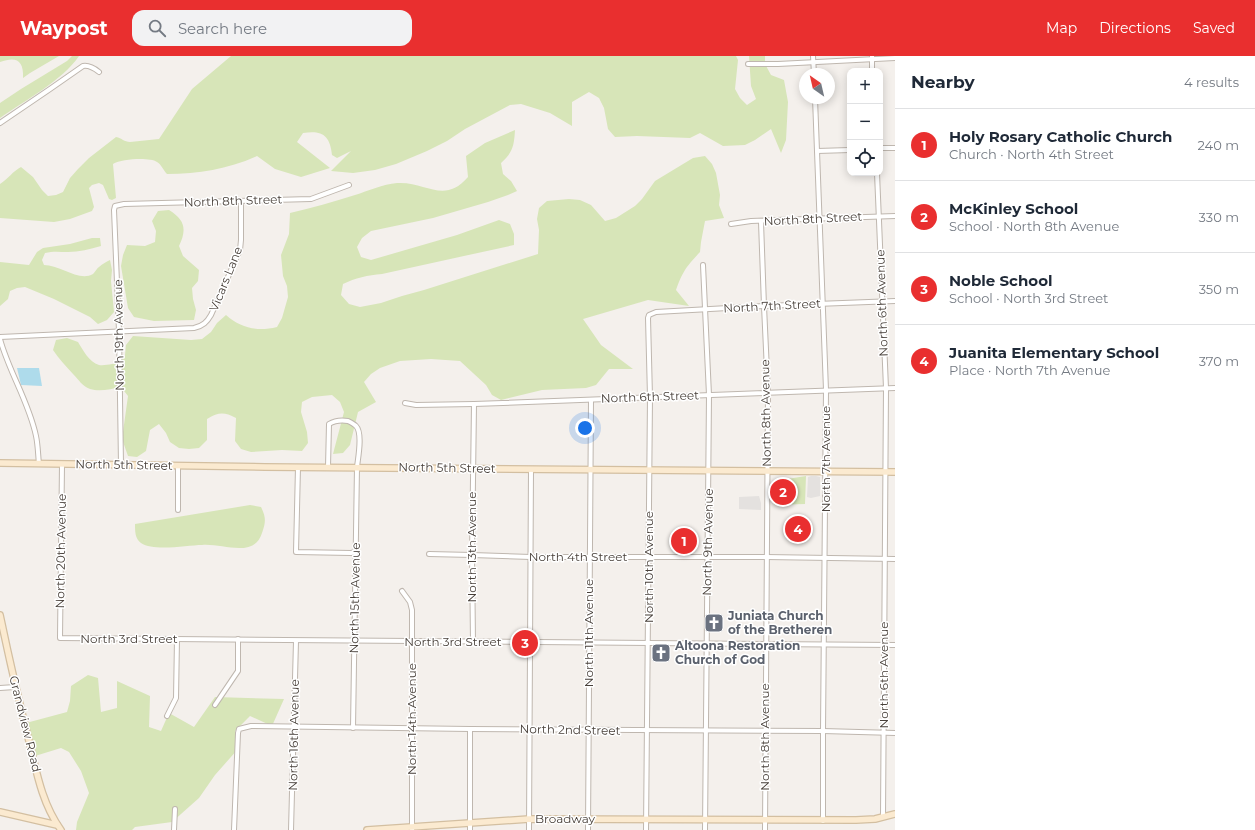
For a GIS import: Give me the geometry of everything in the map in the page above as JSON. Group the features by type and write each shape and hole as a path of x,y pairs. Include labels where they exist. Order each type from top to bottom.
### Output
{"street":[{"path":"813,56 814,68"},
{"path":"748,64 895,58"},
{"path":"0,123 83,66 86,65 99,72"},
{"name":"North 7th Avenue","path":"815,104 826,390 823,821"},
{"path":"883,148 895,148"},
{"path":"817,151 847,150"},
{"name":"North 6th Avenue","path":"877,176 886,388 883,817"},
{"name":"North 8th Street","path":"115,206 124,204 312,199 349,185"},
{"name":"Vicars Lane","path":"119,331 187,329 200,327 208,321 238,254 241,240 241,202"},
{"name":"North 19th Avenue","path":"115,206 122,465"},
{"name":"North 8th Street","path":"731,224 751,221 761,222 895,216"},
{"name":"North 8th Avenue","path":"761,222 768,393 765,830"},
{"name":"North 9th Avenue","path":"703,265 709,395 705,830"},
{"name":"North 7th Street","path":"649,315 656,312 895,301"},
{"name":"North 10th Avenue","path":"646,830 650,397 647,321 649,315"},
{"path":"39,464 34,427 24,398 3,351 0,338 119,331"},
{"name":"North 6th Street","path":"405,403 416,406 895,388"},
{"name":"North 11th Avenue","path":"588,830 591,400"},
{"name":"North 13th Avenue","path":"473,642 472,468 474,404"},
{"name":"North 15th Avenue","path":"328,467 329,424 337,421 345,421 357,426 359,432 359,444 355,552 353,728"},
{"name":"North 5th Street","path":"0,463 472,468 532,470 895,472"},
{"name":"North 20th Avenue","path":"60,638 62,464"},
{"path":"178,466 178,510"},
{"path":"298,467 296,552 355,552"},
{"path":"528,830 532,470"},
{"name":"North 4th Street","path":"429,554 531,557 766,557 895,559"},
{"name":"North 14th Avenue","path":"402,591 410,602 412,610 412,828"},
{"name":"Grandview Road","path":"0,614 15,687 40,786 48,808 59,828"},
{"name":"North 3rd Street","path":"60,638 895,646"},
{"path":"167,716 176,698 177,639"},
{"path":"215,705 238,672 238,639"},
{"name":"North 16th Avenue","path":"291,830 296,640"},
{"path":"0,688 15,687"},
{"name":"North 2nd Street","path":"234,830 236,740 239,729 244,727 765,732 823,731 895,733"},
{"path":"470,729 470,830"},
{"path":"174,830 175,809"},
{"path":"0,812 59,828"},
{"name":"Broadway","path":"367,830 529,819 823,821 868,820 895,814"}],"green space":[{"path":"0,56 59,56 23,78 22,67 18,61 10,59 0,62"},
{"path":"72,56 79,56 72,65 53,82 0,118 0,103 67,61"},
{"path":"231,56 736,56 738,60 735,89 740,98 747,105 756,99 751,86 749,56 765,56 765,64 771,75 784,80 788,102 786,140 781,153 771,129 745,145 723,146 700,133 690,138 637,136 615,137 608,129 604,108 599,98 589,92 572,102 572,126 550,113 521,104 510,105 427,151 396,164 375,170 353,173 331,171 351,151 337,158 332,155 327,138 324,135 310,132 303,133 297,142 330,168 301,177 275,169 257,156 246,161 213,170 167,174 160,164 153,160 129,160 113,164 116,198 112,200 109,199 103,185 99,183 92,185 89,188 94,207 92,211 70,219 54,222 0,218 0,184 18,169 21,167 33,177 48,196 63,192 70,178 78,169 89,158 116,137 130,142 159,139 192,89"},
{"path":"515,130 512,148 501,163 503,174 511,181 517,191 488,202 433,218 371,231 362,238 357,247 361,257 371,260 457,235 499,220 510,224 514,234 514,245 382,274 357,278 343,284 341,295 349,304 360,307 381,303 538,254 539,230 537,219 539,208 547,201 569,199 580,200 591,205 605,221 616,218 635,206 655,181 693,158 705,156 712,164 716,173 720,195 719,205 724,218 705,221 700,252 685,270 678,284 676,290 689,306 648,300 583,319 601,345 633,369 609,369 596,385 586,388 542,390 501,400 492,395 486,385 460,361 431,359 400,361 380,368 371,374 364,382 376,402 358,412 350,445 343,453 333,454 344,412 340,402 332,395 312,397 302,402 301,412 307,432 308,443 302,451 282,450 251,452 241,449 235,441 236,418 222,414 215,415 207,419 207,440 199,448 179,448 170,442 166,433 159,424 150,430 146,451 137,457 128,456 122,439 128,396 121,387 102,390 87,388 79,381 53,350 56,340 67,338 78,342 92,361 99,365 105,365 121,362 125,355 126,345 133,336 191,340 202,339 211,332 217,323 226,315 237,323 250,328 263,329 277,327 282,318 288,297 287,286 283,276 281,255 289,234 290,213 355,195 381,186 397,183 407,183 443,191 451,189 459,185 468,177 466,156 485,143"},
{"path":"169,210 178,217 183,225 184,230 179,246 183,256 199,270 198,281 192,288 196,310 194,320 154,321 134,317 128,308 121,266 127,245 145,246 155,242 156,231 152,221 158,211"},
{"path":"92,238 100,238 101,246 68,252 45,253 42,260 44,265 76,275 88,276 93,274 100,266 110,260 112,270 111,281 114,312 107,320 98,324 90,317 54,299 25,287 10,291 8,299 0,306 0,262 29,265 37,252 43,248 70,244"},
{"path":"806,476 805,504 774,505 775,497 786,496 787,479"},
{"path":"250,505 261,507 265,517 265,523 258,541 252,546 245,548 196,545 162,548 147,546 141,543 136,535 135,524"},
{"path":"88,675 98,678 101,712 117,708 117,681 150,696 149,727 161,731 169,713 194,727 215,697 284,699 272,726 250,716 235,731 238,749 215,775 199,798 172,822 135,827 132,830 76,830 77,822 89,793 81,771 69,752 61,748 35,756 26,723 67,712 70,701 71,686"}],"shaded area":[{"path":"808,477 820,477 820,496 811,498 807,497"},
{"path":"759,496 761,510 739,509 739,497"}],"water":[{"path":"17,368 39,368 42,386 21,385"}],"place":[{"name":"McKinley School","path":"783,492"},
{"name":"Juanita Elementary School","path":"798,529"},
{"name":"Holy Rosary Catholic Church","path":"684,541"},
{"name":"Juniata Church of the Bretheren","path":"714,623"},
{"name":"Noble School","path":"525,643"},
{"name":"Altoona Restoration Church of God","path":"661,653"}]}
